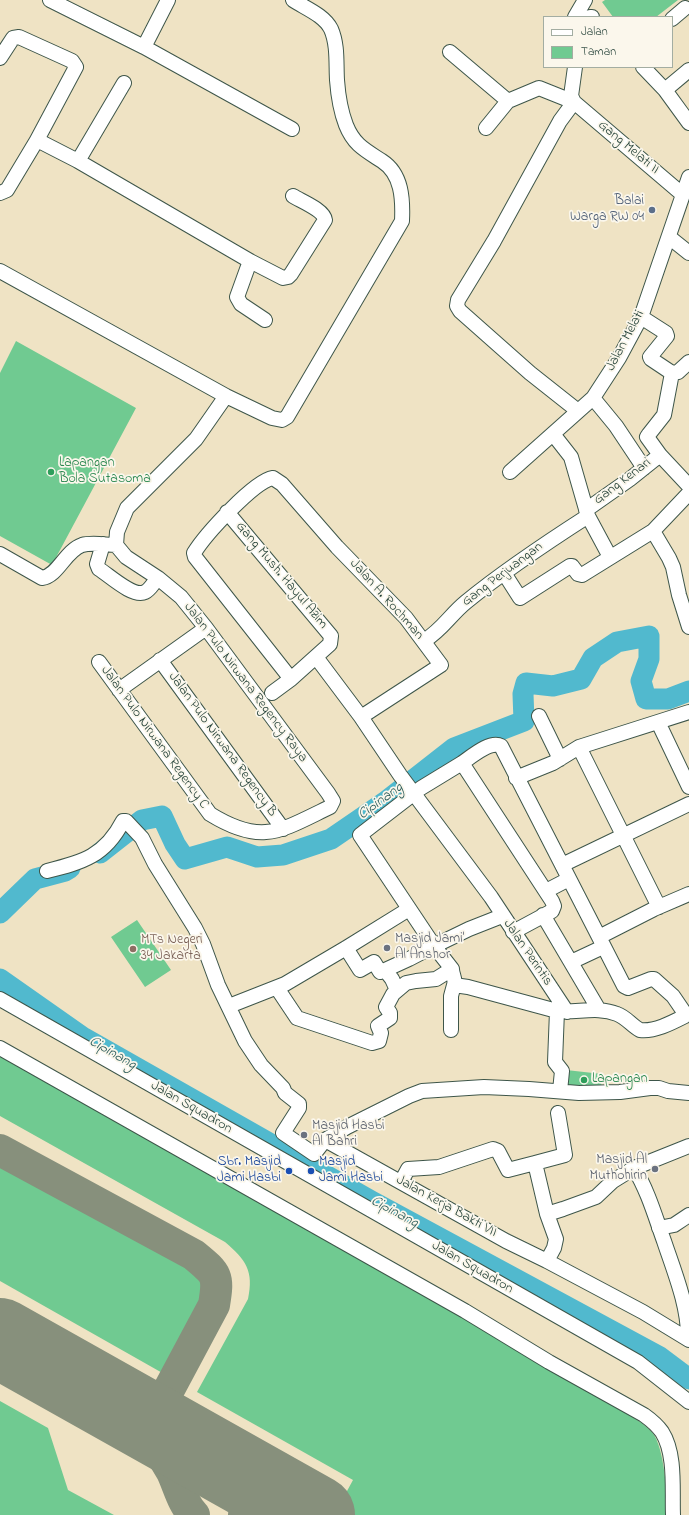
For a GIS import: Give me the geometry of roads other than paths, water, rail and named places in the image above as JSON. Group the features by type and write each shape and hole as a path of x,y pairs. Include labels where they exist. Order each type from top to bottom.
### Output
{"street":[{"path":"50,0 144,47 292,129"},
{"path":"144,47 168,0"},
{"path":"0,271 226,396 272,418 282,420 287,417 402,221 403,201 399,181 392,171 383,162 365,151 355,141 346,125 337,82 336,53 331,29 322,18 293,0"},
{"path":"576,16 585,0"},
{"path":"673,18 685,8"},
{"path":"0,58 13,38 19,37 72,61 76,69 37,140 7,190 0,193"},
{"path":"450,52 508,101 486,128"},
{"path":"576,68 571,96 574,102 560,121 456,306 530,373 578,411"},
{"path":"644,68 665,90 689,123"},
{"path":"665,90 689,70"},
{"path":"78,161 124,83"},
{"name":"Gang Melati II","path":"508,101 539,88 574,102 682,194"},
{"path":"37,140 78,161 250,261 283,278 288,277 291,274 325,220 320,212 293,196"},
{"name":"Jalan Melati","path":"510,472 593,398 619,358 640,318 689,177"},
{"path":"669,237 689,252"},
{"path":"250,261 237,297 241,304 265,320"},
{"path":"640,318 666,333 666,336 650,357 651,359 672,373 678,372 689,362"},
{"path":"672,373 666,411 647,438 660,455 689,486"},
{"path":"158,578 146,592 140,594 130,591 99,568 97,564 117,532 127,508 196,439 226,396"},
{"path":"593,398 616,426 644,468"},
{"path":"553,434 572,457 587,513 610,557"},
{"name":"Gang Kenari","path":"587,513 660,455"},
{"name":"Gang Mush. Hayul Azim","path":"282,484 274,478 264,481 227,512 194,553 195,557 291,679"},
{"name":"Jalan A. Rochman","path":"282,484 337,547 427,639 441,665 361,717"},
{"path":"504,573 518,595 522,598 570,566 572,566 578,574 582,575 653,531 689,494"},
{"name":"Gang Mush. Hayul Azim","path":"227,512 331,636 330,644 316,657"},
{"name":"Gang Perjuangan","path":"427,639 440,630 465,603 587,513"},
{"path":"653,531 670,558 679,595 689,626"},
{"path":"0,554 42,578 50,576 76,548 84,545 109,545"},
{"name":"Jalan Pulo Nirwana Regency Raya","path":"109,545 158,578 181,597 206,628 333,802 330,807 283,829 262,833 251,832 224,822 210,814"},
{"path":"119,690 206,628"},
{"path":"272,693 316,657 361,717 400,775 440,830 491,897 502,916"},
{"name":"Jalan Pulo Nirwana Regency B","path":"160,660 283,829"},
{"name":"Jalan Pulo Nirwana Regency C","path":"99,662 210,814"},
{"path":"516,778 560,759 579,747 689,712"},
{"path":"539,716 560,759"},
{"path":"658,722 689,787"},
{"path":"451,1030 451,996 455,980 452,974 452,969 434,946 360,835 413,792 488,746 498,745 501,746 516,778 624,986 628,988 654,979 673,996 688,1014 660,1027 644,1030 638,1029 620,1015 607,1011 562,1012 468,987 454,985"},
{"path":"579,747 659,907"},
{"path":"462,763 546,891 554,906 552,911 513,932"},
{"path":"562,865 689,804"},
{"path":"47,870 88,859 103,847 120,828 123,821 126,821 142,838 154,864 195,928 203,944 218,984 245,1041 258,1061 285,1092 299,1104 299,1108 283,1133 314,1154 325,1140 380,1110 422,1091 484,1087 578,1092 620,1092 659,1088 668,1091 689,1093"},
{"path":"546,891 569,879"},
{"path":"571,962 659,907 689,894"},
{"path":"229,1006 276,988 346,948 409,909"},
{"path":"543,915 599,1010"},
{"name":"Jalan Perintis","path":"385,970 468,929 502,916 562,1012"},
{"path":"346,948 360,970 374,962 380,972 385,970 392,978 397,990"},
{"path":"276,988 296,1018 374,1043 379,1042 382,1035 378,1026 390,1018 390,1014 386,1007 391,997 397,990 409,982 436,979 452,969"},
{"name":"Jalan Squadron","path":"0,999 638,1362 689,1402"},
{"path":"560,1091 562,1071 555,1062 562,1012"},
{"path":"0,1048 465,1311 549,1362 644,1415 656,1424 661,1431 670,1452 673,1515"},
{"path":"401,1182 408,1169 439,1167 493,1149 498,1151 508,1170 565,1155 558,1113"},
{"name":"Jalan Kerja Bakti VII","path":"325,1140 506,1241 643,1312 688,1340"},
{"path":"547,1214 596,1197 612,1181 634,1168 689,1146"},
{"path":"535,1163 547,1214 556,1239 554,1248 547,1261"},
{"path":"634,1168 645,1187 685,1297 688,1340"},
{"path":"659,1228 674,1225 689,1215"}],"waterway":[{"name":"Cipinang","path":"100,853 142,820 162,816 175,844 185,859 227,847 257,857 283,855 331,839 385,802 454,748 524,721 523,694 526,683 553,686 581,679 593,658 617,642 649,636 649,659 641,681 646,699 668,699 689,691"},
{"name":"Cipinang","path":"0,913 35,879 65,871 70,868"},
{"name":"Cipinang","path":"0,979 84,1038 371,1201 660,1357 689,1379"}],"place":[{"name":"Balai Warga RW 04","path":"652,210"},
{"name":"Lapangan Bola Sutasoma","path":"51,472"},
{"name":"Masjid Jami' Al Anshor","path":"387,948"},
{"name":"MTs Negeri 34 Jakarta","path":"133,949"},
{"name":"Lapangan","path":"584,1080"},
{"name":"Masjid Hasbi Al Bahri","path":"304,1135"},
{"name":"Masjid Al Muthohirin","path":"655,1169"},
{"name":"Sbr. Masjid Jami Hasbi","path":"289,1171"},
{"name":"Masjid Jami Hasbi","path":"311,1171"}]}
